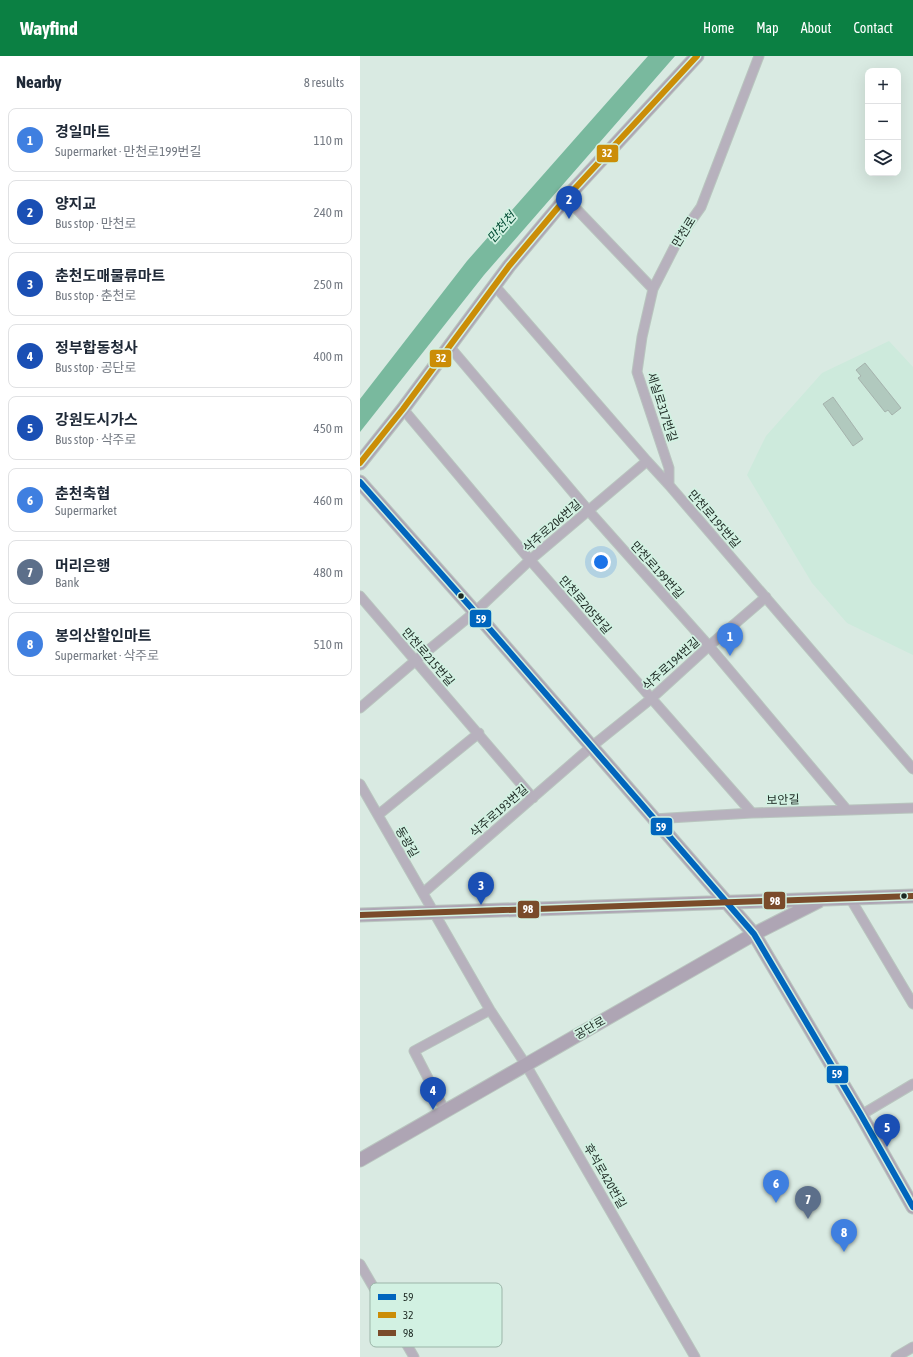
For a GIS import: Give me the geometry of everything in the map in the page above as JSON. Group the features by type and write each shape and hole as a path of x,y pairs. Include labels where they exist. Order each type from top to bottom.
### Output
{"street":[{"path":"360,463 403,409 509,266 566,198 697,56"},
{"name":"만천로","path":"653,289 679,238 701,207 759,56"},
{"path":"566,198 653,289"},
{"name":"만천로195번길","path":"494,286 669,485 913,769"},
{"name":"세실로317번길","path":"653,289 642,337 637,372 669,468 669,485"},
{"name":"만천로199번길","path":"449,346 588,510 709,646 847,810"},
{"name":"만천로205번길","path":"403,409 530,560 752,814"},
{"name":"삭주로206번길","path":"360,708 475,612 530,560 647,461"},
{"path":"360,482 475,612 754,934 861,1115 913,1207"},
{"name":"만천로215번길","path":"360,596 479,733 533,798"},
{"name":"삭주로194번길","path":"591,747 652,698 766,597"},
{"path":"378,815 479,733"},
{"name":"삭주로193번길","path":"423,893 591,747"},
{"name":"동광길","path":"360,784 433,911"},
{"name":"보안길","path":"654,819 913,808"},
{"path":"360,915 433,911 913,896"},
{"path":"850,898 913,1004"},
{"name":"공단로","path":"360,1160 754,934 822,899"},
{"name":"후석로420번길","path":"433,911 490,1010 526,1065 695,1357"},
{"path":"445,1111 414,1051 490,1010"},
{"path":"861,1115 913,1084"},
{"path":"360,1264 371,1283"},
{"path":"408,1347 414,1357"},
{"path":"896,1357 913,1348"}],"shaded area":[{"path":"889,341 913,367 913,655 847,623 812,583 747,475 766,436 822,373"}],"water":[{"name":"만천천","path":"648,56 675,56 484,275 360,432 360,399 467,261"}],"building":[{"path":"865,363 901,408 892,415 888,410 885,412 858,378 861,376 856,370"},
{"path":"833,397 863,439 853,446 823,404"}],"transit line":[{"name":"32","path":"360,463 403,409 509,266 566,198 697,56"},
{"name":"59","path":"360,482 475,612 754,934 861,1115 913,1207"},
{"name":"98","path":"360,915 913,896"}],"place":[{"name":"양지교","path":"569,219"},
{"name":"경일마트","path":"730,656"},
{"name":"춘천도매물류마트","path":"481,905"},
{"name":"정부합동청사","path":"433,1110"},
{"name":"강원도시가스","path":"887,1147"},
{"name":"춘천축협","path":"776,1203"},
{"name":"머리은행","path":"808,1219"},
{"name":"봉의산할인마트","path":"844,1252"}]}
